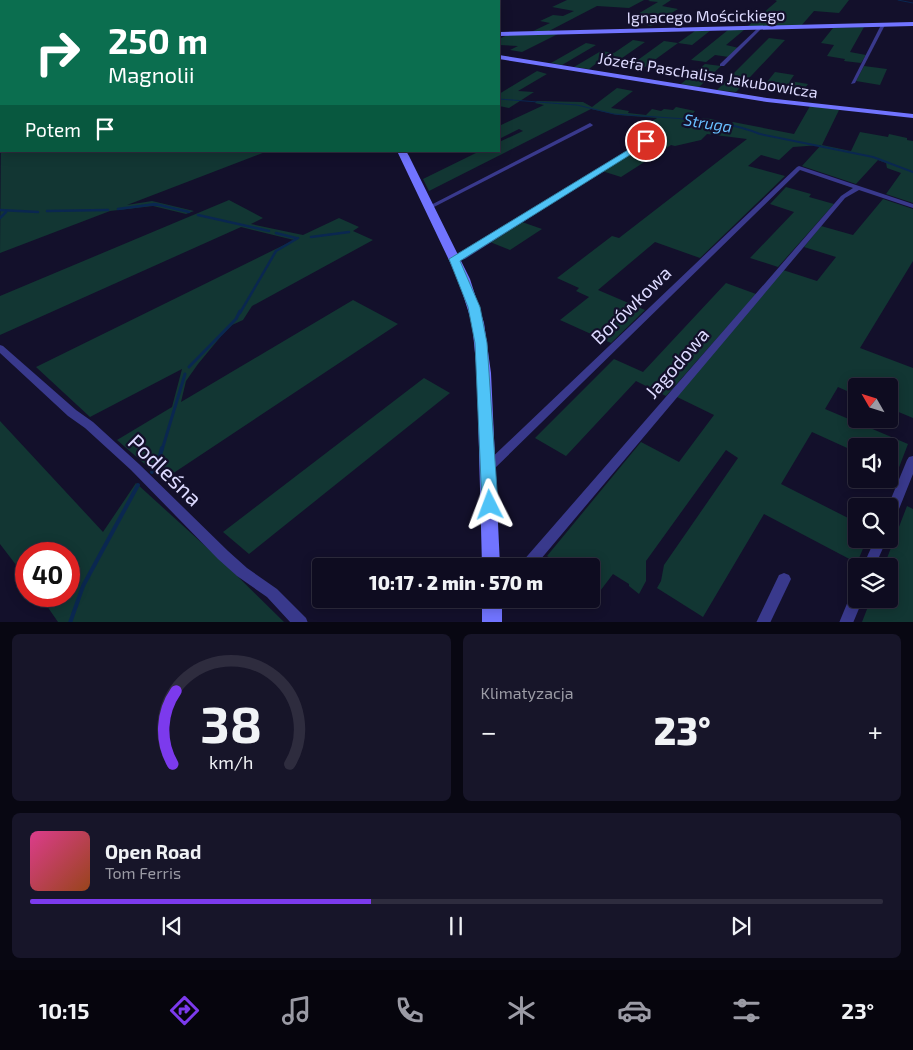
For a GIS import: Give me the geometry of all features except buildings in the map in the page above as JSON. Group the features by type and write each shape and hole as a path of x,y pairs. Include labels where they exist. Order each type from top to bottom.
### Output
{"street":[{"name":"Ignacego Mościckiego","path":"500,34 913,24"},
{"path":"853,83 883,25"},
{"path":"722,66 760,28"},
{"name":"Józefa Paschalisa Jakubowicza","path":"500,57 767,100 913,116"},
{"path":"430,207 590,126"},
{"path":"454,259 462,257 646,141"},
{"path":"402,152 454,259 474,307 478,323 484,372 491,558"},
{"name":"Borówkowa","path":"488,468 799,168 858,188"},
{"path":"858,188 913,206"},
{"name":"Jagodowa","path":"534,558 843,197 858,188"},
{"name":"Podleśna","path":"0,348 72,413 89,425 136,467 223,555 242,572 272,593 302,622"},
{"path":"898,498 913,460"},
{"path":"763,622 784,579"},
{"path":"492,608 492,622"},
{"path":"846,622 852,608"}],"green space":[{"path":"567,0 644,0 629,8 597,6 547,32 531,32 550,23 540,21 553,15 563,16 574,11 552,7"},
{"path":"671,0 662,6 678,9 665,17 647,15 641,18 659,21 651,26 626,21 658,2 648,1"},
{"path":"775,0 849,0 839,13 814,11 801,26 747,27 777,1"},
{"path":"864,27 850,52 866,55 861,63 827,56 834,45 821,43 833,28"},
{"path":"711,30 692,45 678,43 695,31"},
{"path":"728,30 744,30 726,45 739,48 729,57 715,55 706,62 691,60"},
{"path":"558,34 522,52 510,50 518,46 500,45 500,38 507,35"},
{"path":"769,38 785,40 736,92 717,90"},
{"path":"633,40 645,42 612,65 598,62 589,69 574,67 601,51 614,53"},
{"path":"664,41 678,43 645,67 631,65"},
{"path":"586,43 596,45 562,65 551,63"},
{"path":"705,64 721,66 699,87 681,84"},
{"path":"864,66 887,69 880,85 856,81"},
{"path":"537,71 547,74 518,91 534,92 509,108 500,106 500,93"},
{"path":"775,72 794,75 790,81 808,84 805,88 767,82"},
{"path":"617,88 633,91 611,108 629,111 628,113 646,115 652,109 661,111 664,109 673,110 676,107 695,111 690,117 711,119 731,124 733,122 794,134 810,106 839,110 822,145 851,151 860,132 888,137 889,134 913,141 913,203 886,194 901,173 887,168 886,163 878,160 856,184 802,166 821,145 793,147 779,160 761,155 748,166 785,176 700,258 655,242 598,290 645,310 611,343 560,320 589,297 576,291 579,288 557,278 612,236 619,238 747,139 707,134 701,140 675,146 671,145 621,177 602,171 650,141 629,135 657,118 618,115 591,109 429,191 423,179 478,152 500,152 500,142 523,131 519,129 500,138 500,126 544,105 535,103 537,101 583,102 592,107"},
{"path":"1,152 265,152 127,205 152,201 194,211 186,214 153,206 110,211 0,253"},
{"path":"786,187 811,194 809,197 834,204 778,267 750,258 794,212 770,204"},
{"path":"883,199 913,209 913,261 860,348 913,368 913,418 898,412 898,378 848,378 848,391 838,387 825,409 848,419 848,428 870,428 894,438 848,438 848,448 812,432 781,484 848,518 848,548 863,548 859,558 848,558 764,514 703,617 657,588 661,581 664,565 738,458 726,450 646,561 646,581 639,594 629,584 613,574 600,591 600,558 550,558 547,556 641,442 679,462 714,415 675,396 783,270 817,281 836,257 804,247 821,226 853,235"},
{"path":"229,200 263,218 251,224 303,235 339,218 359,227 353,231 373,240 252,306 243,320 232,325 198,364 186,381 181,402 353,300 398,324 163,480 117,440 172,407 182,369 90,417 36,367 294,240 241,227 0,335 0,296"},
{"path":"522,222 542,229 510,250 490,242"},
{"path":"726,283 756,294 666,396 636,381 566,456 535,438 614,359 643,372"},
{"path":"424,378 450,393 249,554 223,532"},
{"path":"0,421 103,532 136,483 225,564 284,622 58,622 48,607 80,607 80,542 15,542 15,564 0,544"},
{"path":"898,440 908,444 898,470"},
{"path":"907,506 913,509 913,622 862,622 867,608 898,608 898,558 887,558 891,548 898,548 898,529"}],"waterway":[{"path":"898,0 913,3"},
{"name":"Struga","path":"500,99 577,105 614,114 700,120"},
{"name":"Struga","path":"683,119 732,125 760,134 873,157 913,172"},
{"path":"148,205 155,204 189,212"},
{"path":"118,209 148,205"},
{"path":"148,205 159,205"},
{"path":"0,210 38,212"},
{"path":"47,211 108,210"},
{"path":"0,218 6,212"},
{"path":"198,215 269,231"},
{"path":"311,237 349,232"},
{"path":"276,233 296,238"},
{"path":"240,313 276,251 298,238"},
{"path":"189,367 236,319 240,311"},
{"path":"162,450 185,374"},
{"path":"152,472 158,463 162,448"},
{"path":"70,622 83,586 138,485"}],"route":[{"path":"490,505 483,356 474,307 464,279 454,259 462,257 646,141"}]}
